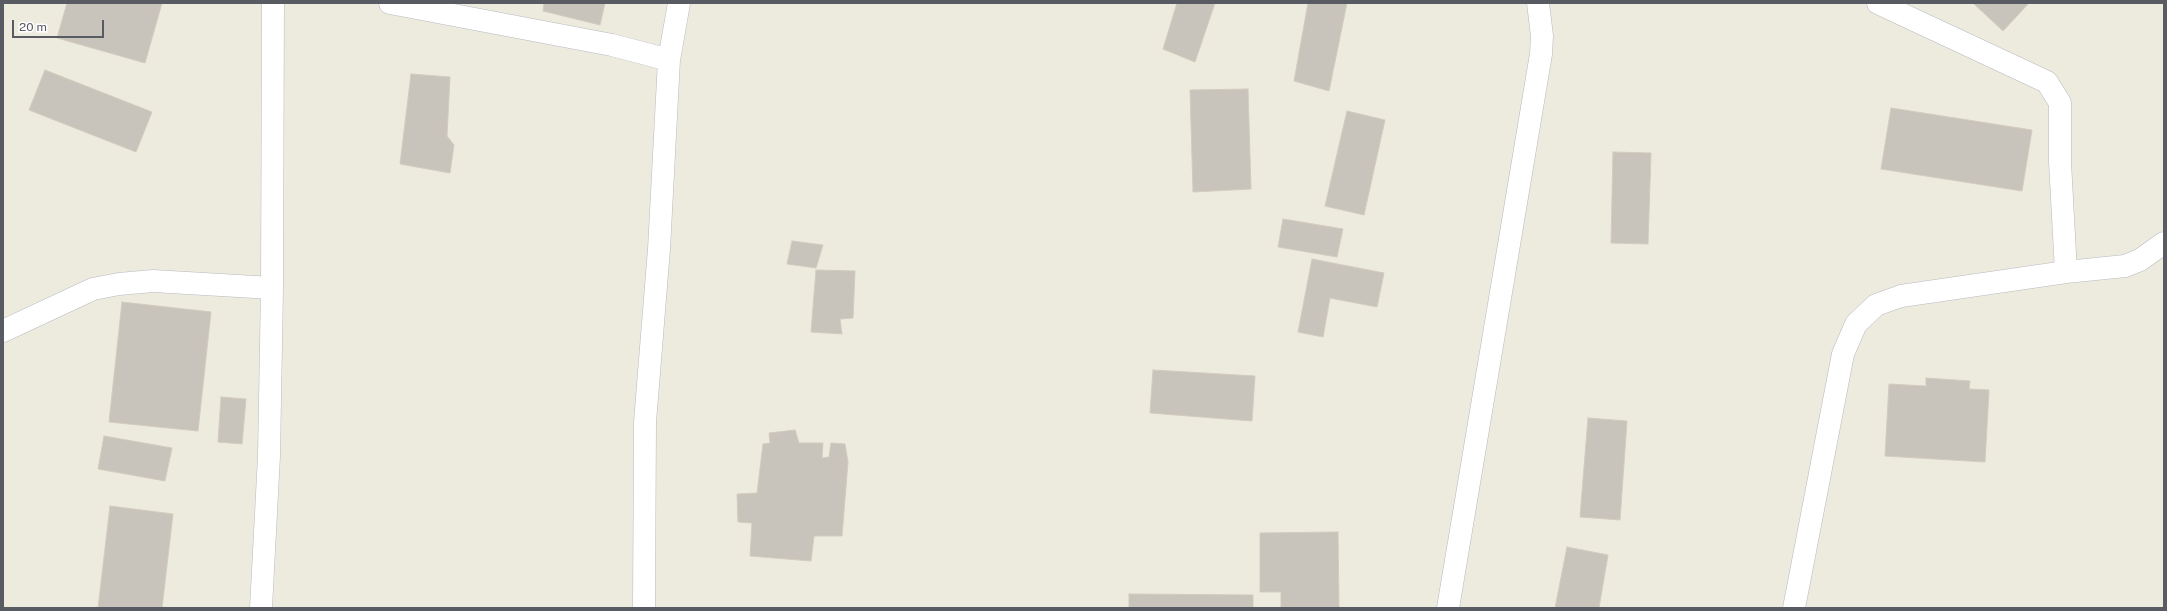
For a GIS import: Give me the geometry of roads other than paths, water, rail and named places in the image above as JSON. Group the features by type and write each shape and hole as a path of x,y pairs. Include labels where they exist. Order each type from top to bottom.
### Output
{"street":[{"path":"261,608 268,456 272,288 273,3"},
{"path":"390,3 612,45 669,60"},
{"path":"644,608 645,422 659,249 669,60 679,3"},
{"path":"1448,608 1540,54 1542,36 1538,3"},
{"path":"1878,3 2048,82 2060,103 2060,162 2066,272"},
{"path":"1794,608 1843,354 1856,324 1876,305 1901,296 2066,272 2125,266 2140,260 2164,243"},
{"path":"3,331 93,289 119,284 152,280 272,288"}]}
